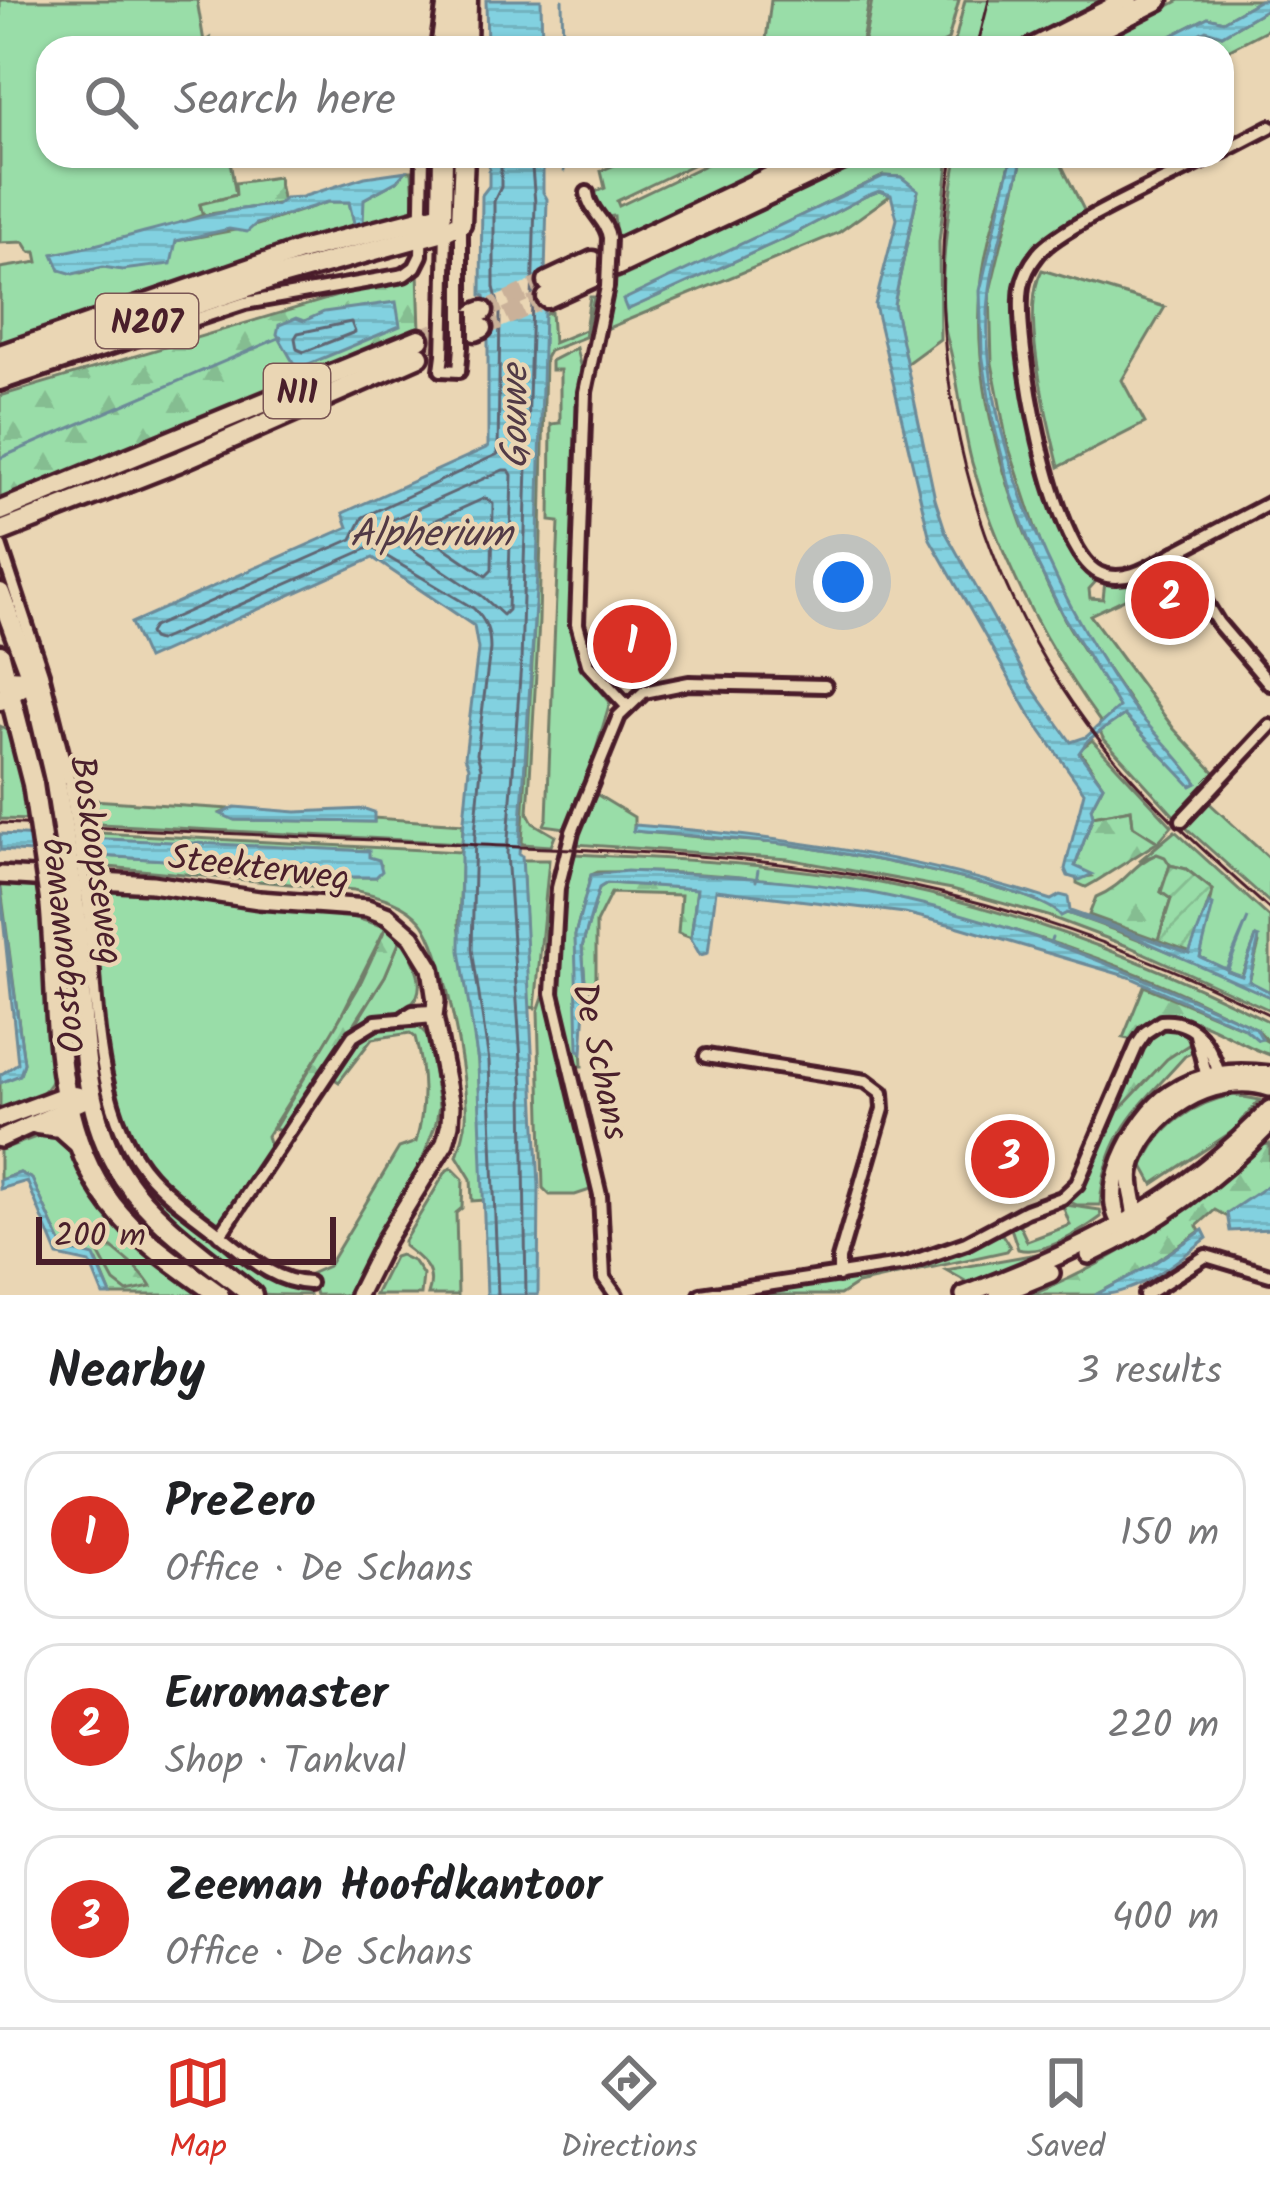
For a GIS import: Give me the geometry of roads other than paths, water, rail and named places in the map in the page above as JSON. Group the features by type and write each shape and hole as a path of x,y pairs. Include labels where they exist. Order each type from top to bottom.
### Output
{"main road":[{"path":"451,36 455,0"},
{"path":"466,36 467,0"},
{"path":"1057,36 1128,0"},
{"path":"1088,36 1158,0"},
{"path":"443,168 448,215"},
{"path":"418,236 448,215 461,168"},
{"path":"614,252 789,168"},
{"path":"614,252 820,168"},
{"name":"N207","path":"0,371 277,277 418,236 448,215"},
{"name":"N207","path":"0,355 300,251 418,236"},
{"path":"548,290 598,275"},
{"name":"N11","path":"1,529 180,461 419,347"},
{"name":"Boskoopseweg","path":"7,587 63,785 81,900 92,1097 108,1149 128,1183 167,1224 252,1295"},
{"name":"Boskoopseweg","path":"0,655 33,784 50,900 68,1100 79,1144 98,1184 128,1222 219,1295"},
{"path":"5,688 32,680"},
{"name":"Steekterweg","path":"0,875 152,884 259,900 368,908 402,926 422,952 427,1003 446,1089 436,1154 358,1295"},
{"path":"1130,1226 1129,1182 1144,1142 1172,1109 1214,1081 1270,1076"},
{"path":"1214,1081 1270,1088"},
{"path":"0,1119 92,1097"},
{"path":"0,1139 37,1124 68,1100"},
{"path":"998,1295 1188,1197 1263,1126 1270,1108"},
{"path":"37,1124 60,1127 79,1144"},
{"path":"964,1295 1130,1226"}],"street":[{"path":"439,36 444,0"},
{"path":"1234,146 1270,127"},
{"path":"0,384 245,302 404,275 415,267 422,168"},
{"path":"1191,168 1052,240 1034,260 1022,289 1023,339 1034,414 1053,487 1081,558 1098,573 1122,577 1270,503"},
{"path":"587,193 591,208 608,229 614,252 598,275 585,398 577,624 588,664 626,705 644,692 676,684 825,686"},
{"path":"448,215 475,319 461,347 459,371 441,370 448,215"},
{"path":"418,236 446,268"},
{"name":"Oostgouweweg","path":"1,529 7,587 63,785"},
{"path":"1175,553 1218,623 1270,684"},
{"name":"De Schans","path":"616,1295 604,1278 600,1195 556,1020 552,944 558,888 572,832 611,731 626,705"},
{"path":"1182,820 1270,726"},
{"name":"Oostgouweweg","path":"81,900 111,1109 124,1139 150,1176 257,1264 284,1280 309,1283"},
{"path":"220,1235 352,1036 376,1022 433,1014"},
{"path":"701,1295 934,1255 1065,1196 1077,1184 1103,1118 1146,1032 1171,1021 1208,1042 1214,1081"},
{"path":"706,1056 866,1081 883,1093 883,1109 838,1259 839,1274"},
{"path":"1152,1293 1206,1256 1270,1275"}],"water":[{"path":"486,0 541,0 542,36 487,36"},
{"path":"1260,0 1270,0 1270,7 1222,35 1206,30 1194,36 1171,36 1208,17 1223,21"},
{"path":"489,168 543,168 547,199 537,574 519,855 539,1186 538,1295 487,1295 478,1062 460,951 461,853 469,767 465,757 478,649 474,626 373,558 147,659 131,623 348,527 343,513 488,447 488,313 481,295 482,195 489,186"},
{"path":"1009,168 1020,168 990,289 988,340 1007,449 1025,504 1072,609 1135,710 1197,783 1191,786 1124,715 1088,740 1079,753 1103,785 1091,808 1093,816 1075,866 1092,874 1080,880 1068,876 1065,869 1084,792 1031,717 930,539 875,305 897,219 891,195 879,191 866,196 627,310 623,300 884,176 901,177 918,190 894,304 935,499 946,533 1031,686 1071,742 1086,737 1119,707 1064,617 1037,563 1012,495 982,353 980,291"},
{"path":"406,171 364,199 363,225 355,227 349,202 328,202 256,224 247,232 229,229 176,241 171,264 122,270 103,267 73,274 60,270 53,254 220,213 277,205 285,198"},
{"path":"396,302 400,326 297,369 277,334 279,325 296,318 304,321 324,312"},
{"path":"235,807 296,812 365,809 374,812 374,822 234,820 221,814"},
{"path":"635,825 845,850 949,871 1051,900 1060,895 1068,897 1070,911 1189,953 1209,903 1213,905 1200,957 1226,969 1248,918 1227,971 1242,976 1259,938 1249,981 1270,992 1270,997 1124,932 1067,913 1061,916 1045,905 973,881 798,846 633,831"},
{"path":"0,834 369,851 382,871 376,877 339,877 330,870 0,850"},
{"path":"627,871 837,887 967,916 1161,986 1256,1028 1262,1039 1129,977 905,913 716,890 708,953 700,955 691,939 697,889 607,883 599,888 582,947 586,992 582,1053 578,1049 575,935 591,875"},
{"path":"0,888 24,1063 20,1075 0,1083 0,1075 18,1063"},
{"path":"20,1173 32,1179 63,1248 94,1256 111,1295 103,1295 90,1263 58,1256 27,1181 0,1189 0,1180"},
{"path":"1270,1184 1270,1229 1230,1231 1227,1213"},
{"path":"1203,1230 1207,1238 1154,1276 1126,1290 1095,1295 1153,1264"}],"waterway":[{"path":"562,0 563,36"},
{"path":"0,458 281,337"},
{"path":"756,881 758,870"},
{"path":"1050,943 1052,937"}],"tunnel":[{"path":"483,311 548,282"},
{"path":"482,328 547,298"},
{"path":"419,339 475,314"},
{"path":"419,356 475,331"}],"railway":[{"path":"980,36 989,0"},
{"path":"952,168 944,233 943,311 950,389 965,465 988,539 1018,610 1056,678 1120,765 1270,910"},
{"path":"0,823 657,853 850,874 959,897 1065,929 1270,1015"}],"place":[{"name":"Euromaster","path":"1170,600"},
{"name":"PreZero","path":"632,644"},
{"name":"Zeeman Hoofdkantoor","path":"1010,1159"}],"water label":[{"name":"Gouwe","path":"513,417"},
{"name":"Alpherium","path":"431,532"}]}
